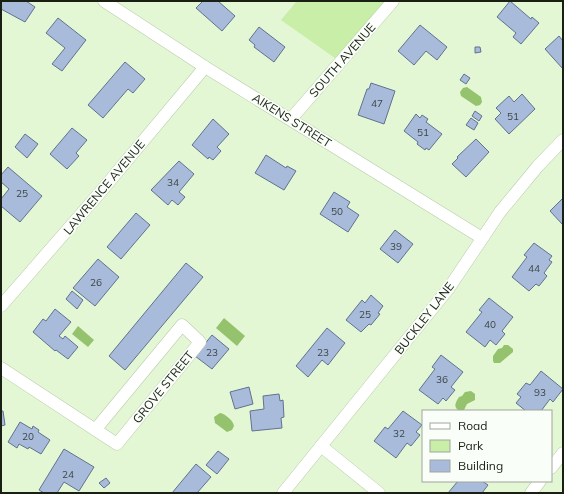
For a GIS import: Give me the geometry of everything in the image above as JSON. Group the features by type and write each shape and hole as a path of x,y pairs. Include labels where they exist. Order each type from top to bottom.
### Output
{"street":[{"name":"AIKENS STREET","path":"104,1 206,67 482,238"},
{"name":"SOUTH AVENUE","path":"291,119 393,1"},
{"name":"LAWRENCE AVENUE","path":"1,306 98,195 206,67"},
{"name":"BUCKLEY LANE","path":"283,493 449,288 509,200 563,140"},
{"name":"GROVE STREET","path":"1,368 95,430 117,444 200,342 182,325 95,430"},
{"path":"321,446 379,493"},
{"path":"552,467 563,453"},
{"path":"531,493 539,482"}],"green space":[{"path":"297,1 397,1 342,63 281,20"}],"shaded area":[{"path":"467,87 481,97 482,102 480,105 476,106 461,96 460,92 463,88"},
{"path":"224,318 245,336 237,346 216,328"},
{"path":"78,326 94,340 88,347 72,334"},
{"path":"504,345 508,345 513,349 513,352 500,363 494,363 493,356 498,349 502,348"},
{"path":"471,391 475,394 475,400 467,404 464,410 458,410 455,405 459,397 465,392"},
{"path":"220,413 232,422 234,426 232,430 227,432 215,423 214,417"}],"building":[{"path":"1,1 26,1 35,7 25,22 1,9"},
{"path":"203,1 218,1 235,16 222,31 196,8"},
{"path":"510,1 531,19 532,17 539,23 521,44 513,37 516,33 497,17"},
{"path":"58,18 86,40 62,71 52,64 65,48 46,33"},
{"path":"420,25 447,47 437,60 426,51 414,65 398,51"},
{"path":"259,27 285,47 274,62 254,47 255,45 249,40"},
{"path":"559,36 563,41 563,69 545,49"},
{"path":"475,47 480,47 481,52 475,53"},
{"path":"125,62 145,79 133,93 128,89 103,118 88,105"},
{"path":"464,74 470,78 466,84 460,80"},
{"path":"371,83 395,91 384,124 358,115 367,89 369,89"},
{"path":"522,94 535,109 509,134 495,119 501,113 496,108 509,96 514,102"},
{"path":"475,111 482,116 479,121 472,116"},
{"path":"416,114 420,118 422,115 428,119 426,122 442,134 429,150 426,148 425,150 417,144 418,142 404,131"},
{"path":"471,118 478,123 474,130 466,125"},
{"path":"213,119 229,134 217,147 221,151 213,160 209,157 208,159 192,145"},
{"path":"72,128 87,140 76,153 79,156 67,169 50,154"},
{"path":"25,134 38,144 27,158 15,147"},
{"path":"476,139 489,152 466,177 452,164 458,158 457,157"},
{"path":"266,155 286,168 287,166 296,171 284,190 255,173"},
{"path":"179,161 194,174 179,192 185,197 178,205 172,200 168,205 151,190"},
{"path":"8,167 42,196 20,222 1,206 1,199 9,189 1,182 1,175"},
{"path":"334,192 350,202 347,207 359,215 348,232 320,214"},
{"path":"563,198 563,225 550,211"},
{"path":"136,213 150,225 121,259 107,247"},
{"path":"395,230 413,244 398,263 380,249"},
{"path":"534,243 552,256 549,260 552,262 544,273 547,276 539,286 536,284 529,291 512,277 527,257 524,255"},
{"path":"98,259 119,277 95,306 73,288"},
{"path":"186,263 203,277 125,370 109,356"},
{"path":"72,291 83,300 77,309 66,299"},
{"path":"371,295 383,306 378,313 380,314 371,325 369,324 361,332 346,320 362,300 365,303"},
{"path":"489,298 513,317 502,331 505,334 496,345 490,340 485,347 466,332 482,312 479,310"},
{"path":"55,309 71,322 59,336 63,339 65,336 78,347 68,359 56,350 55,351 33,332 43,319 46,321"},
{"path":"327,328 345,343 328,365 322,360 308,377 296,366"},
{"path":"212,335 229,349 212,369 195,356"},
{"path":"441,355 463,372 451,387 455,390 446,401 443,398 438,404 419,390 435,369 432,367"},
{"path":"541,371 563,389 553,402 550,399 542,410 525,410 516,403 521,397 517,394 526,383 530,385"},
{"path":"249,387 253,404 235,409 230,392"},
{"path":"279,394 280,401 283,400 284,417 281,418 282,428 252,431 250,411 264,409 263,396"},
{"path":"1,411 3,411 5,425 1,426"},
{"path":"403,411 422,425 416,432 420,435 411,446 407,443 396,458 374,441 385,427 388,429"},
{"path":"20,422 32,429 33,426 39,430 38,432 50,440 41,454 29,447 28,449 19,444 17,448 8,442"},
{"path":"64,449 94,467 79,491 64,482 57,493 44,493 39,490"},
{"path":"218,451 229,459 217,474 206,465"},
{"path":"196,464 211,477 197,493 172,493"},
{"path":"106,478 110,483 104,488 99,483"},
{"path":"457,482 484,482 488,485 482,493 448,493"}]}
